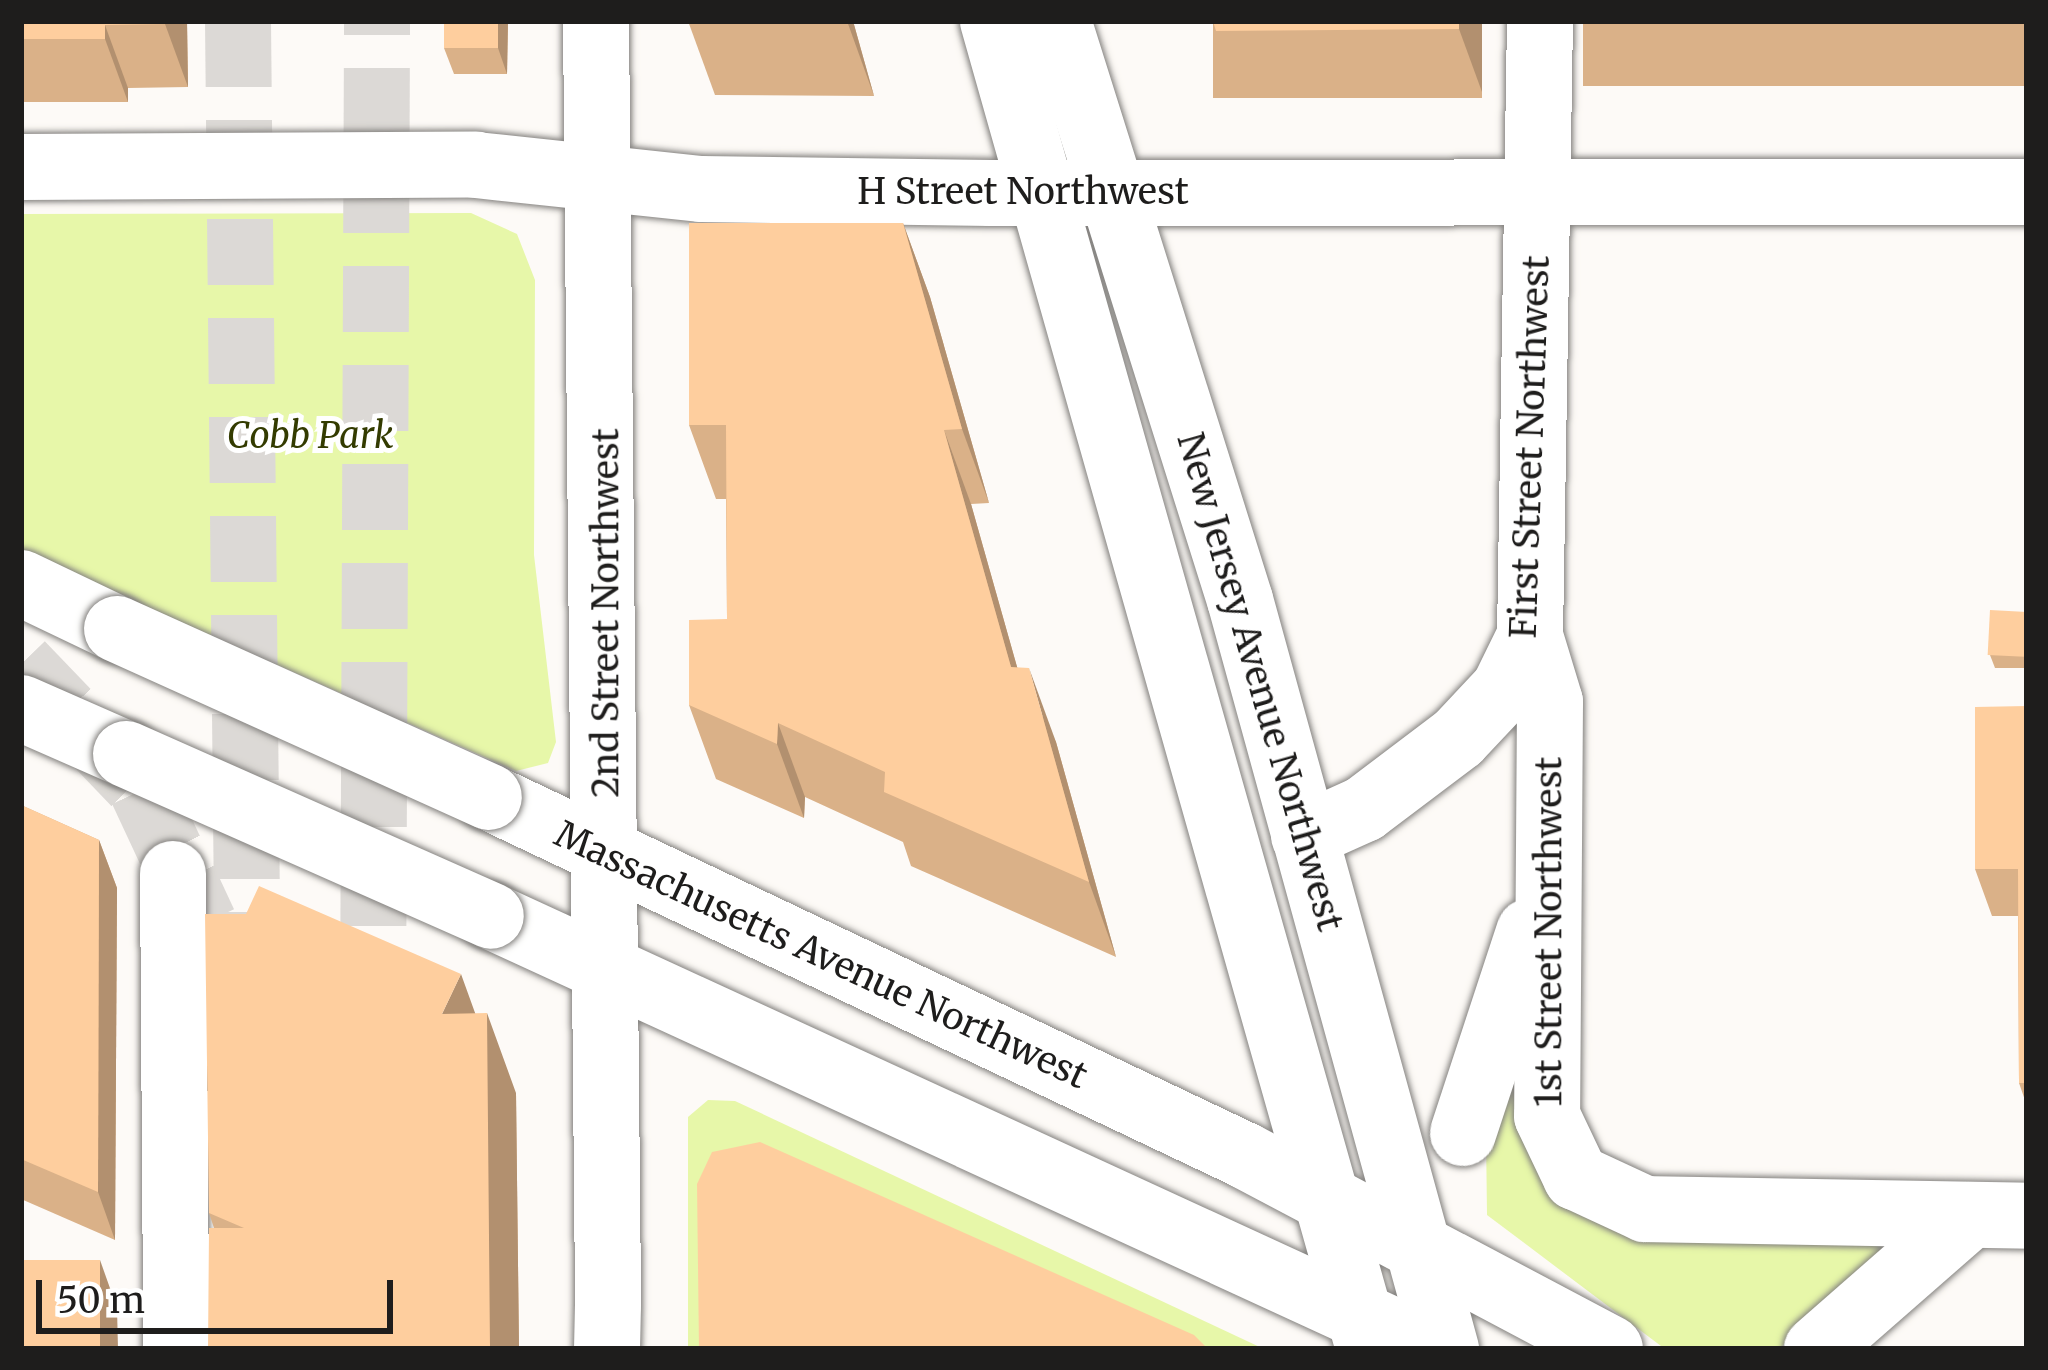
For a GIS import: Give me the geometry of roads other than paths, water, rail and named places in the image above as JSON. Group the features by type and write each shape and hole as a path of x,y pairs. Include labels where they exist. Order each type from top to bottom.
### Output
{"main road":[{"name":"2nd Street Northwest","path":"596,21 609,1334"},
{"name":"New Jersey Avenue Northwest","path":"993,21 1364,1332"},
{"name":"New Jersey Avenue Northwest","path":"1058,21 1304,836 1446,1349"},
{"name":"First Street Northwest","path":"1304,836 1364,808 1458,738 1504,689 1531,637 1540,21"},
{"name":"H Street Northwest","path":"21,167 476,165 600,179 1040,193 2027,192"},
{"name":"Massachusetts Avenue Northwest","path":"21,584 607,850 1326,1198 1610,1349"},
{"name":"1st Street Northwest","path":"1531,637 1550,702 1545,905 1553,1141 1576,1177 1615,1201 1998,1216"},
{"path":"21,708 490,916 1364,1332 1432,1349"},
{"path":"172,874 176,1349"},
{"path":"1463,1133 1523,942 1545,905"},
{"path":"1817,1349 1998,1216"}],"tunnel":[{"path":"238,21 248,1003"},
{"path":"373,1025 377,21"},
{"path":"21,664 142,790 204,923"}],"park label":[{"name":"Cobb Park","path":"310,436"}]}
